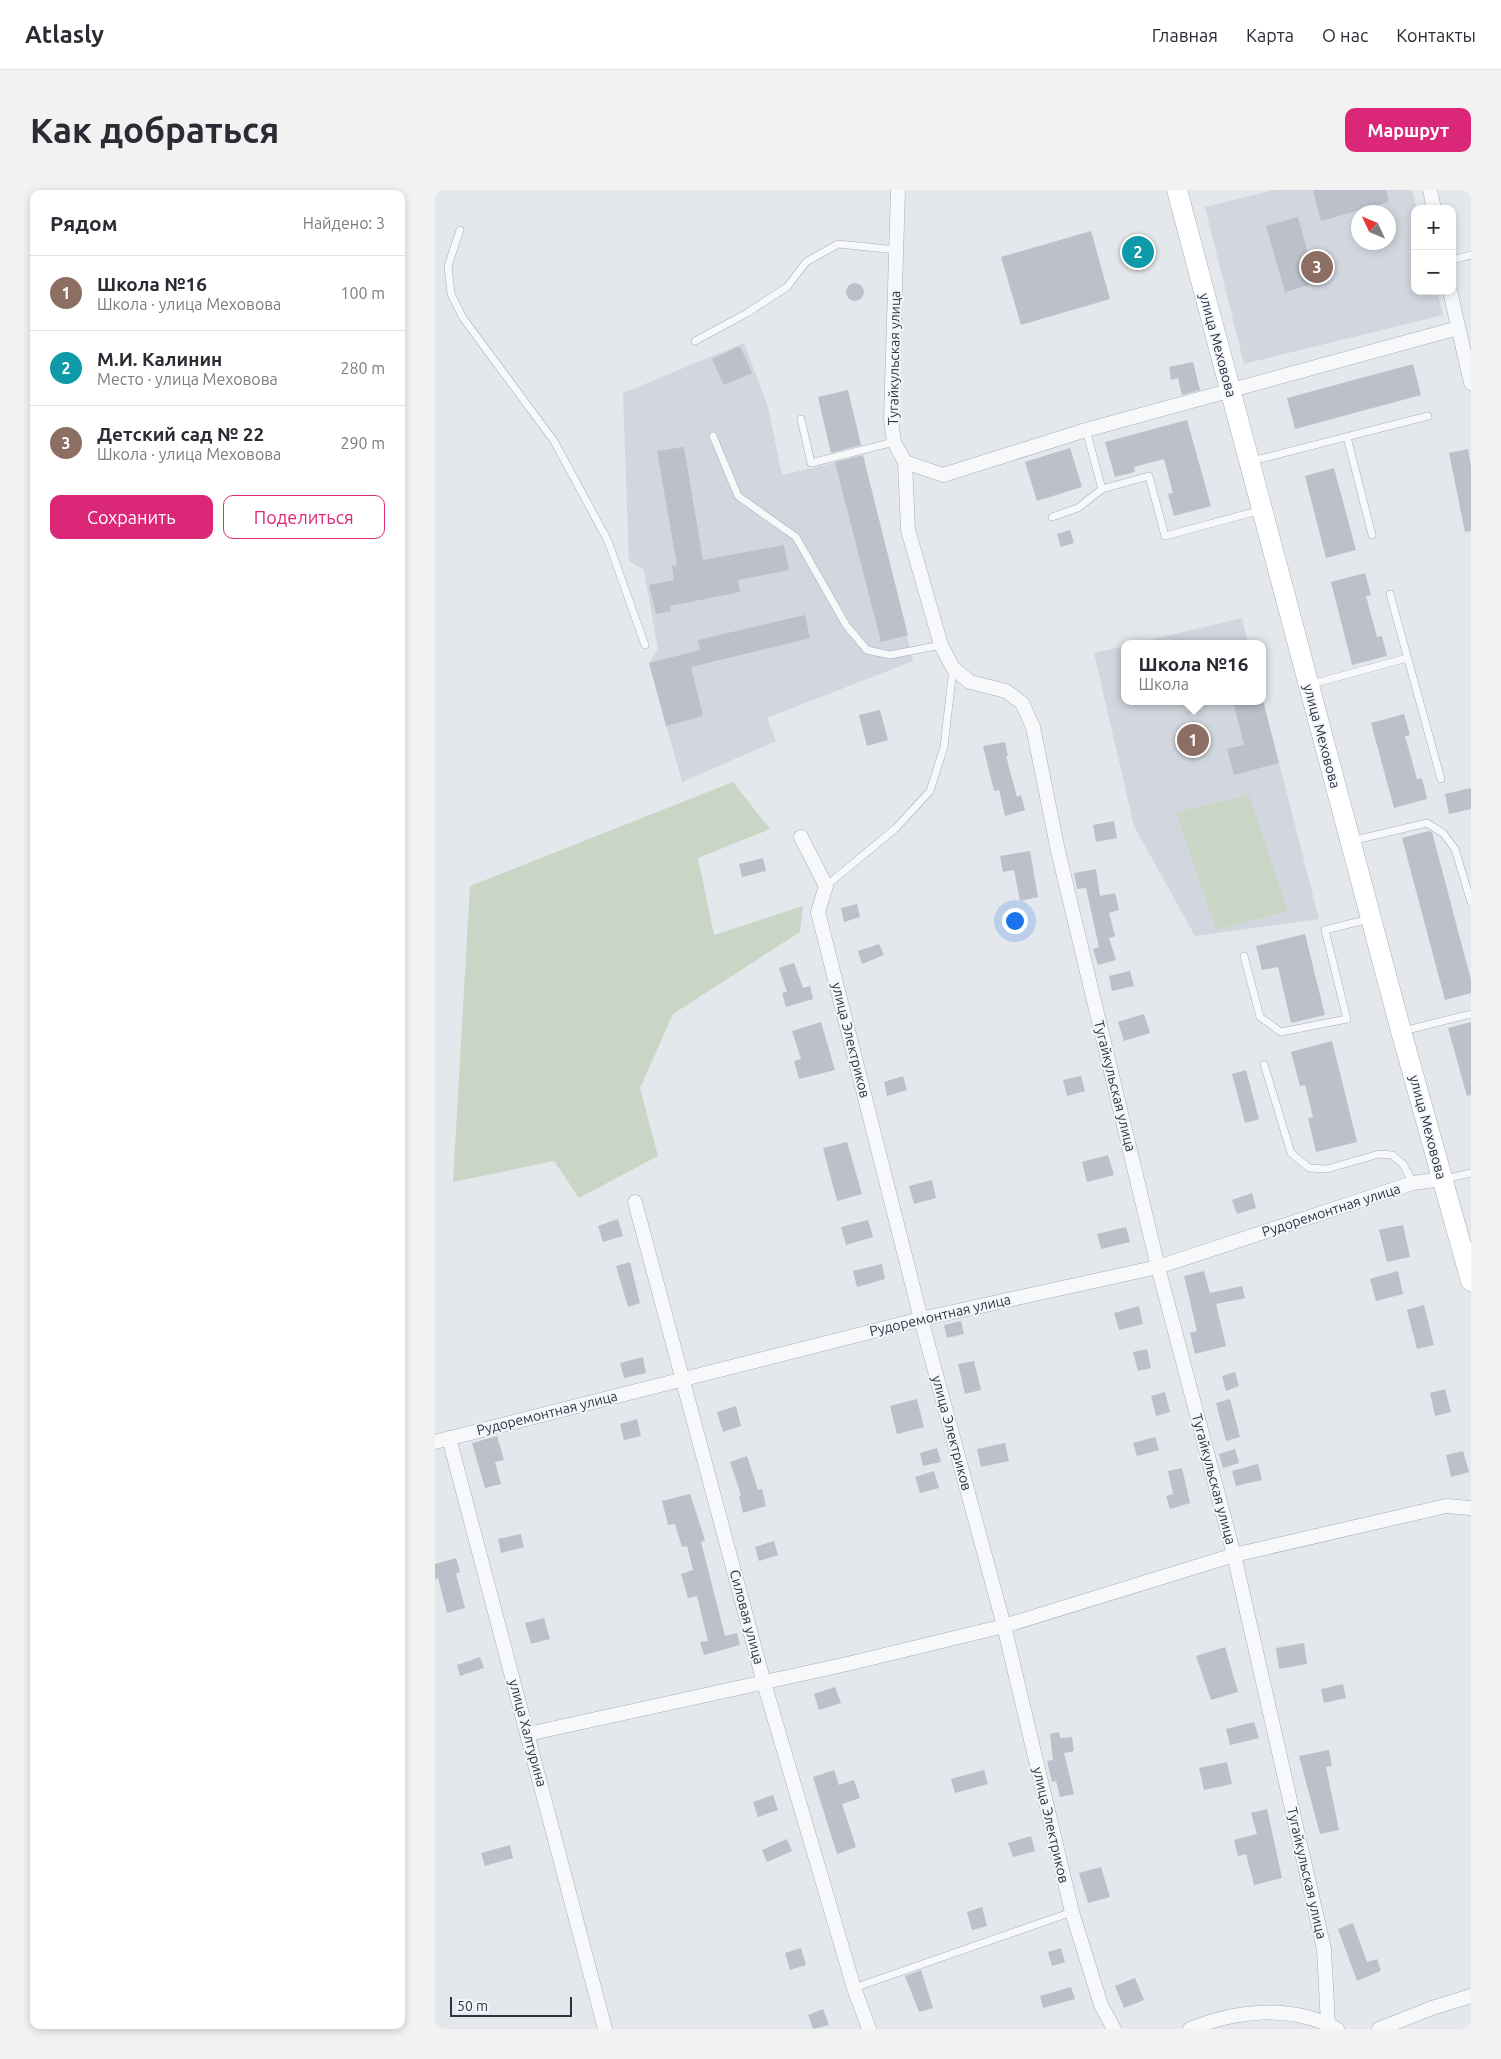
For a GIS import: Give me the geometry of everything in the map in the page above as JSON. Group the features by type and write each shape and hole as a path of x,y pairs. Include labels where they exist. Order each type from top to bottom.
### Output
{"street":[{"name":"Тугайкульская улица","path":"897,190 897,250 891,419 894,442 905,462 908,530 941,645 953,668 970,682 1006,691 1022,703 1033,727 1058,851 1158,1267 1234,1555 1324,1949 1333,2026"},
{"name":"улица Меховова","path":"1177,190 1401,1031 1442,1179 1467,1249 1471,1281"},
{"path":"1430,190 1433,205"},
{"path":"1451,295 1471,383"},
{"path":"905,462 943,475 1086,430 1458,328"},
{"path":"801,838 826,886"},
{"name":"улица Электриков","path":"826,886 818,912 921,1319 1004,1626 1072,1912 1101,2005 1114,2029"},
{"name":"Рудоремонтная улица","path":"435,1442 921,1319 1158,1267 1413,1184 1442,1179"},
{"name":"Силовая улица","path":"635,1202 764,1683 854,1988 869,2029"},
{"name":"улица Халтурина","path":"449,1438 605,2029"},
{"path":"528,1734 764,1683 1004,1626 1234,1555 1446,1506 1471,1508"},
{"path":"1379,2029 1432,2008 1471,1996"},
{"path":"1190,2029 1213,2020 1239,2014 1265,2012 1296,2014 1333,2026"}],"lane":[{"path":"460,230 448,266 451,294 463,318 554,441 608,541 645,644"},
{"path":"695,341 747,313 787,287 806,262 838,244 897,250"},
{"path":"1456,259 1471,255"},
{"path":"1249,462 1428,416"},
{"path":"801,419 811,463 894,442"},
{"path":"1086,430 1102,489"},
{"path":"713,436 738,496 796,537 846,625 867,650 889,655 941,645"},
{"path":"1347,437 1372,536"},
{"path":"1053,517 1078,508 1102,489 1149,476 1165,536 1261,510"},
{"path":"1389,594 1441,779"},
{"path":"1309,685 1407,658"},
{"path":"826,886 896,828 930,791 944,747 953,668"},
{"path":"1351,841 1427,823 1443,833 1455,849 1471,902"},
{"path":"1244,956 1260,1017 1281,1032 1347,1019 1325,930 1372,918"},
{"path":"1401,1031 1471,1014"},
{"path":"1264,1064 1291,1153 1309,1168 1327,1169 1379,1154 1392,1155 1403,1164 1413,1184"},
{"path":"1442,1179 1471,1173"},
{"path":"854,1988 1072,1912"}],"shaded area":[{"path":"1274,190 1412,190 1416,205 1411,205 1411,295 1438,295 1443,315 1244,364 1205,207"},
{"path":"744,343 768,407 782,475 863,456 913,661 767,718 776,741 682,782 649,663 658,650 644,570 629,561 623,393"},
{"path":"1242,618 1247,640 1150,640"},
{"path":"1121,647 1121,705 1264,705 1319,919 1195,936 1134,826 1094,653"}],"green space":[{"path":"733,782 770,829 698,858 714,935 803,906 800,932 673,1014 640,1088 658,1156 579,1198 554,1161 453,1182 470,886"},
{"path":"1249,795 1288,911 1216,930 1176,812"}],"building":[{"path":"1313,190 1386,190 1389,202 1378,205 1351,205 1351,213 1321,221"},
{"path":"1298,217 1316,283 1285,292 1266,226"},
{"path":"1091,231 1110,299 1021,325 1001,257"},
{"path":"855,283 861,286 864,292 861,298 855,301 849,298 846,292 849,286"},
{"path":"740,346 752,373 724,385 712,359"},
{"path":"1193,362 1200,390 1182,395 1178,378 1171,380 1169,367"},
{"path":"1413,364 1421,395 1295,429 1287,398"},
{"path":"848,390 861,445 831,453 818,397"},
{"path":"1187,420 1211,506 1174,516 1168,494 1173,493 1164,459 1134,467 1135,472 1115,477 1105,442"},
{"path":"684,447 703,560 784,545 789,570 738,580 740,592 670,606 671,611 656,614 649,585 674,580 672,566 677,565 657,451"},
{"path":"1070,448 1082,487 1037,501 1025,462"},
{"path":"1468,449 1471,466 1471,531 1465,532 1449,453"},
{"path":"863,455 908,635 881,642 835,462"},
{"path":"1334,468 1356,550 1326,558 1305,476"},
{"path":"1070,530 1074,543 1061,547 1057,534"},
{"path":"1365,573 1371,595 1366,596 1377,637 1382,636 1387,656 1352,665 1331,582"},
{"path":"805,615 810,638 691,667 703,716 666,726 649,663 700,650 698,640"},
{"path":"1234,705 1264,705 1279,763 1234,775 1227,749 1244,745"},
{"path":"880,710 888,740 867,746 859,715"},
{"path":"1404,714 1410,735 1405,736 1417,779 1422,778 1427,799 1394,808 1371,723"},
{"path":"1005,742 1008,756 1006,756 1017,797 1021,795 1025,810 1005,816 999,790 994,791 983,746"},
{"path":"1471,788 1471,809 1449,814 1445,794"},
{"path":"1114,821 1117,838 1096,842 1093,825"},
{"path":"1429,831 1432,832 1471,980 1471,993 1445,1000 1402,838"},
{"path":"1030,851 1038,897 1020,901 1014,870 1003,872 1000,856"},
{"path":"763,858 766,871 742,877 739,864"},
{"path":"1096,869 1100,896 1115,893 1119,910 1109,913 1115,936 1109,938 1116,960 1098,965 1093,949 1099,947 1086,888 1077,889 1074,873"},
{"path":"857,904 860,917 844,922 841,908"},
{"path":"1305,934 1325,1015 1291,1023 1278,967 1262,970 1256,946"},
{"path":"879,944 884,955 862,964 858,951"},
{"path":"794,963 803,988 810,986 813,999 786,1007 782,993 787,992 779,968"},
{"path":"1130,971 1134,986 1112,991 1109,976"},
{"path":"1144,1014 1150,1033 1124,1041 1118,1022"},
{"path":"821,1022 835,1070 799,1079 794,1061 801,1059 792,1031"},
{"path":"1471,1022 1471,1095 1467,1096 1448,1028"},
{"path":"1332,1041 1357,1142 1316,1152 1308,1118 1313,1117 1305,1085 1300,1086 1291,1052"},
{"path":"1246,1070 1259,1119 1245,1123 1232,1074"},
{"path":"903,1076 907,1090 887,1096 884,1082"},
{"path":"1081,1076 1085,1091 1067,1096 1063,1080"},
{"path":"847,1142 862,1194 837,1201 823,1148"},
{"path":"1108,1155 1114,1175 1087,1182 1082,1162"},
{"path":"932,1180 936,1198 914,1204 909,1186"},
{"path":"1252,1193 1256,1208 1237,1214 1232,1200"},
{"path":"618,1219 623,1236 603,1242 598,1226"},
{"path":"868,1220 873,1237 846,1245 841,1227"},
{"path":"1403,1225 1410,1257 1387,1262 1379,1230"},
{"path":"1126,1227 1130,1242 1101,1249 1097,1234"},
{"path":"630,1262 640,1303 628,1307 616,1266"},
{"path":"882,1264 885,1279 857,1287 853,1271"},
{"path":"1204,1271 1210,1293 1242,1286 1245,1298 1216,1304 1226,1346 1195,1354 1190,1333 1197,1331 1184,1276"},
{"path":"1398,1271 1403,1294 1376,1301 1370,1279"},
{"path":"1424,1305 1434,1345 1417,1349 1407,1310"},
{"path":"1139,1306 1143,1324 1119,1330 1114,1313"},
{"path":"961,1321 964,1334 947,1338 944,1325"},
{"path":"1147,1349 1151,1368 1138,1371 1133,1352"},
{"path":"643,1357 646,1373 624,1378 620,1363"},
{"path":"974,1361 981,1390 965,1394 958,1364"},
{"path":"1235,1372 1239,1386 1226,1391 1222,1376"},
{"path":"1445,1389 1451,1412 1435,1416 1430,1393"},
{"path":"1165,1392 1170,1412 1156,1416 1151,1396"},
{"path":"917,1399 924,1427 897,1434 890,1406"},
{"path":"1230,1399 1240,1437 1226,1441 1216,1403"},
{"path":"736,1406 741,1426 723,1432 717,1412"},
{"path":"637,1419 641,1436 624,1440 620,1424"},
{"path":"497,1436 504,1460 495,1462 501,1484 485,1488 472,1443"},
{"path":"1155,1437 1159,1450 1137,1456 1133,1443"},
{"path":"1005,1443 1009,1461 981,1467 977,1449"},
{"path":"937,1448 941,1462 923,1466 920,1453"},
{"path":"1235,1449 1239,1463 1223,1468 1219,1454"},
{"path":"1463,1451 1469,1472 1451,1477 1446,1455"},
{"path":"747,1456 758,1490 762,1489 766,1506 743,1513 739,1496 741,1495 730,1462"},
{"path":"1258,1464 1262,1480 1236,1486 1232,1471"},
{"path":"1182,1468 1190,1503 1170,1509 1166,1496 1173,1494 1168,1471"},
{"path":"934,1471 939,1488 920,1493 915,1477"},
{"path":"690,1494 705,1540 701,1542 725,1636 737,1633 740,1645 704,1655 700,1642 708,1641 697,1596 688,1598 681,1574 693,1570 687,1546 682,1547 675,1524 668,1525 662,1501"},
{"path":"521,1534 524,1547 501,1553 498,1539"},
{"path":"774,1541 778,1555 759,1561 755,1547"},
{"path":"456,1558 460,1572 456,1574 465,1608 447,1613 438,1578 435,1579 435,1564"},
{"path":"544,1618 550,1639 531,1644 525,1623"},
{"path":"1304,1643 1307,1664 1279,1669 1276,1648"},
{"path":"1225,1647 1238,1692 1211,1700 1196,1656"},
{"path":"480,1657 484,1668 460,1676 457,1665"},
{"path":"1343,1684 1346,1698 1324,1703 1321,1689"},
{"path":"835,1687 841,1703 819,1710 814,1694"},
{"path":"1254,1722 1259,1738 1230,1745 1226,1729"},
{"path":"1059,1732 1060,1738 1072,1737 1074,1751 1064,1753 1074,1794 1060,1797 1056,1781 1052,1782 1047,1761 1053,1760 1050,1734"},
{"path":"1329,1750 1332,1766 1326,1767 1339,1830 1320,1834 1299,1756"},
{"path":"1227,1762 1232,1784 1204,1790 1199,1768"},
{"path":"834,1770 839,1785 854,1780 860,1798 842,1804 856,1847 837,1854 813,1777"},
{"path":"984,1770 988,1784 955,1793 951,1779"},
{"path":"773,1795 778,1810 758,1817 753,1802"},
{"path":"1267,1809 1282,1878 1254,1885 1246,1854 1238,1856 1234,1840 1257,1834 1251,1813"},
{"path":"1031,1836 1035,1851 1013,1857 1008,1843"},
{"path":"787,1839 792,1851 767,1862 762,1850"},
{"path":"510,1845 513,1858 485,1866 481,1853"},
{"path":"1101,1867 1110,1897 1088,1903 1079,1873"},
{"path":"982,1907 987,1926 972,1930 967,1912"},
{"path":"1353,1923 1367,1962 1377,1959 1381,1971 1357,1981 1338,1929"},
{"path":"801,1948 806,1965 790,1970 785,1953"},
{"path":"1061,1948 1065,1962 1052,1966 1048,1952"},
{"path":"921,1970 933,2008 919,2012 905,1976"},
{"path":"1135,1978 1144,2000 1124,2008 1115,1986"},
{"path":"1071,1987 1075,1999 1043,2008 1040,1996"},
{"path":"823,2009 829,2025 813,2029 808,2015"}],"place":[{"name":"М.И. Калинин","path":"1138,252"},
{"name":"Детский сад № 22","path":"1317,267"},
{"name":"Школа №16","path":"1193,740"}]}
